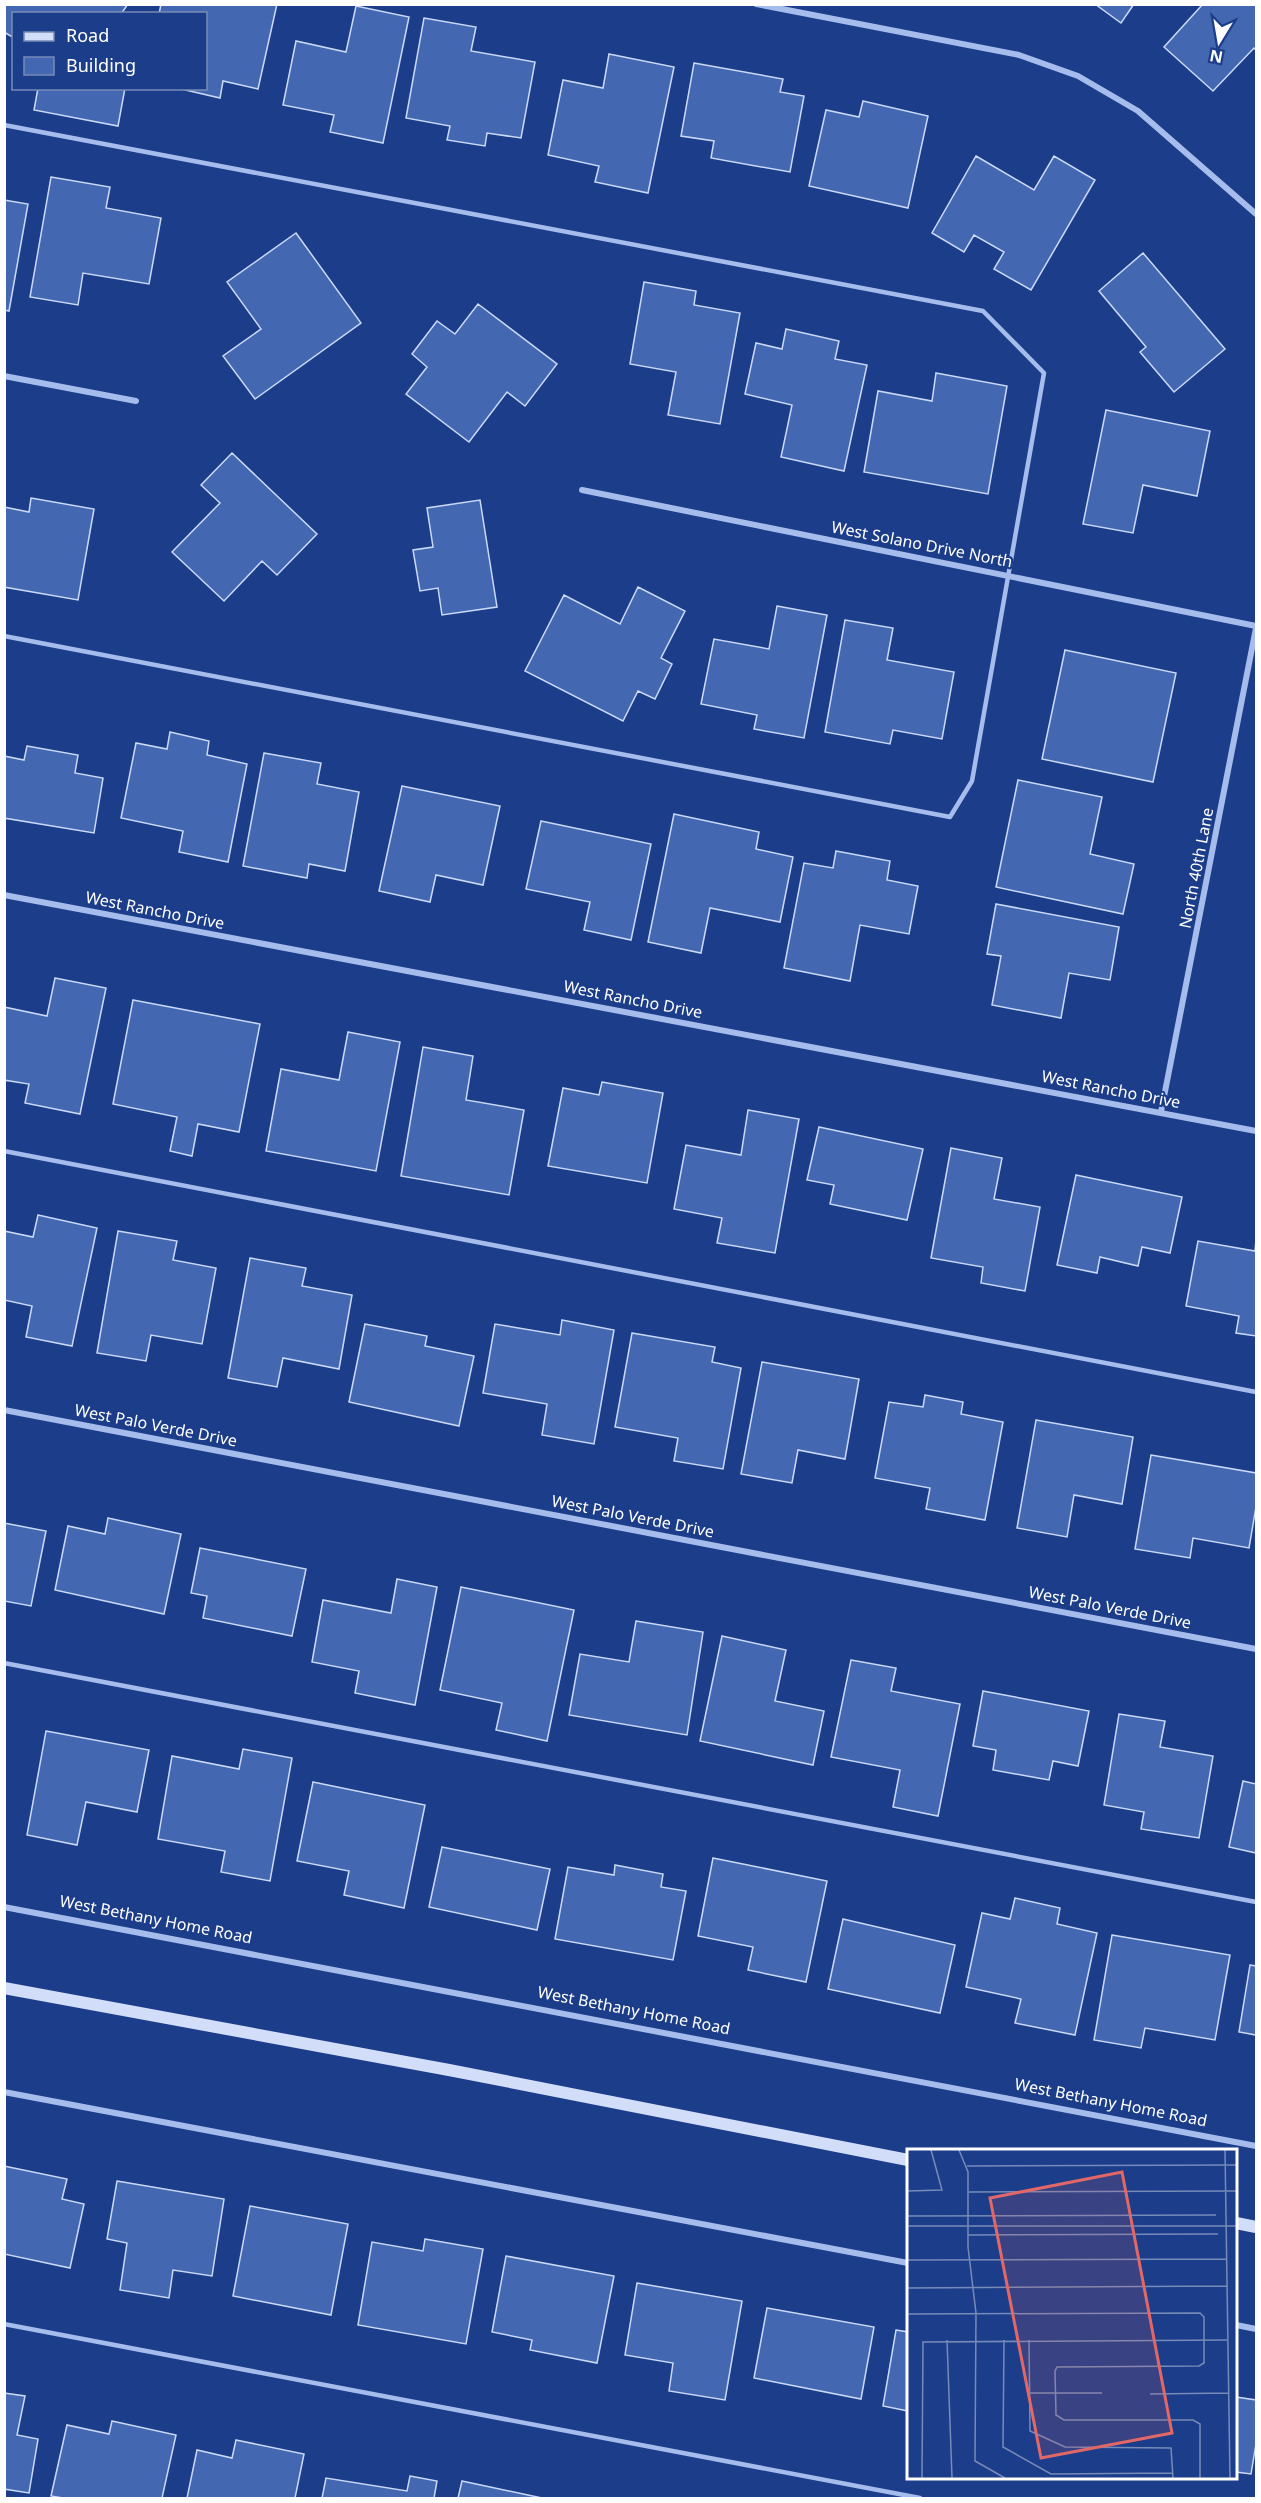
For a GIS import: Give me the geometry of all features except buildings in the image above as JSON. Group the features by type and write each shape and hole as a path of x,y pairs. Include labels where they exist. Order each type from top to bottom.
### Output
{"main road":[{"path":"4,1988 449,2070 907,2160"},
{"path":"1237,2223 1257,2227"}],"street":[{"path":"756,4 1020,55 1078,76 1138,111 1257,214"},
{"path":"4,376 136,401"},
{"name":"West Solano Drive North","path":"582,489 1257,627"},
{"name":"North 40th Lane","path":"1161,1112 1257,627"},
{"name":"West Rancho Drive","path":"4,895 1257,1131"},
{"name":"West Palo Verde Drive","path":"4,1410 1257,1649"},
{"name":"West Bethany Home Road","path":"4,1907 1257,2146"},
{"path":"4,2092 907,2263"},
{"path":"1237,2325 1257,2329"}],"lane":[{"path":"4,125 983,311 1044,373 972,781 950,817 4,636"},
{"path":"4,1151 1257,1392"},
{"path":"4,1663 1257,1902"},
{"path":"4,2325 920,2499"}]}
